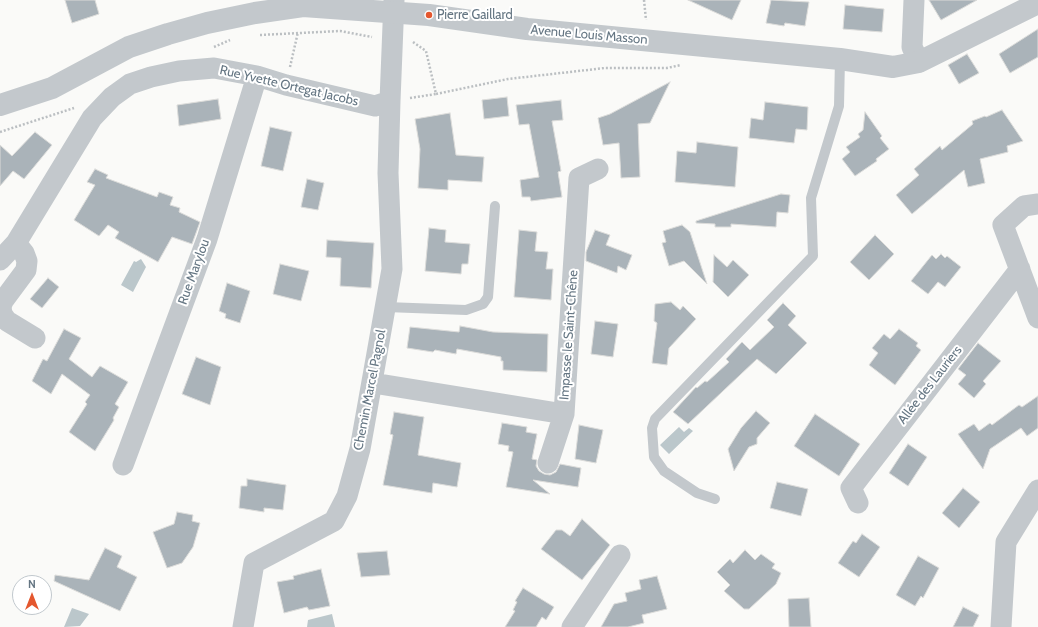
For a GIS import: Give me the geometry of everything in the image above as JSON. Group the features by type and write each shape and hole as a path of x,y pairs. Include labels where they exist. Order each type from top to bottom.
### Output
{"street":[{"path":"914,0 912,47 918,62"},
{"name":"Avenue Louis Masson","path":"0,105 52,88 129,47 207,23 303,6 394,6 440,16 528,29 840,58 893,67 918,62 1038,3"},
{"path":"390,101 394,6"},
{"name":"Rue Yvette Ortegat Jacobs","path":"0,260 16,243 92,118 112,97 130,84 151,77 179,71 214,68 257,76 286,85 375,106 390,101"},
{"name":"Rue Marylou","path":"123,465 207,239 257,76"},
{"name":"Chemin Marcel Pagnol","path":"243,627 254,562 334,521 347,496 358,455 392,269 388,173 390,101"},
{"name":"Impasse le Saint-Chêne","path":"372,383 564,414 579,178 598,169"},
{"path":"1038,204 1024,206 1003,225 1038,318"},
{"path":"16,243 24,253 27,261 26,270 3,301 1,307 2,314 7,321 35,338"},
{"name":"Allée des Lauriers","path":"858,503 851,488 1020,269"},
{"path":"548,463 564,414"},
{"path":"1001,627 1006,542 1038,490"},
{"path":"572,627 620,555"}],"lane":[{"path":"715,499 697,493 664,471 654,457 652,428 655,419 813,256 811,198 839,106 840,58"},
{"path":"386,307 466,310 483,304 488,297 495,206"}],"path":[{"path":"286,85 298,32"},
{"path":"392,39 411,41 426,51 436,94"},
{"path":"390,101 436,94 516,78 605,68 667,68 689,64"}],"shaded area":[{"path":"141,259 146,267 133,292 121,285 134,261 136,262"},
{"path":"679,427 684,432 689,428 693,431 669,454 660,445"},
{"path":"72,608 89,614 80,626 64,627"},
{"path":"332,614 335,627 307,627 308,620"}],"building":[{"path":"65,0 95,0 99,14 72,23"},
{"path":"688,0 741,0 732,20"},
{"path":"771,0 809,2 805,26 785,23 784,26 766,23"},
{"path":"929,0 977,0 941,20"},
{"path":"845,5 884,9 882,32 843,29"},
{"path":"1038,29 1038,57 1010,73 999,54"},
{"path":"967,54 979,73 959,84 948,65"},
{"path":"670,82 650,123 638,124 640,177 621,178 619,143 603,145 598,118 610,114"},
{"path":"507,97 509,116 484,119 482,100"},
{"path":"218,99 221,119 179,126 177,105"},
{"path":"561,100 563,120 552,121 561,171 558,172 562,197 531,201 530,197 522,197 520,180 539,177 529,124 519,125 516,105"},
{"path":"765,102 808,107 807,130 796,129 794,143 749,138 751,118 763,120"},
{"path":"1002,110 1023,141 1007,146 1008,152 980,159 985,183 968,187 964,170 912,214 896,195 919,175 914,169 940,146 942,150 973,124 972,121"},
{"path":"865,112 882,136 880,138 889,149 876,159 877,161 855,176 842,159 850,152 846,147 860,137 858,134 863,130"},
{"path":"450,113 456,155 484,157 482,182 448,180 448,190 418,188 420,149 415,119"},
{"path":"270,127 292,132 283,171 261,166"},
{"path":"35,132 52,145 24,179 13,171 0,186 0,145 12,156"},
{"path":"697,142 738,147 735,187 675,182 677,151 696,153"},
{"path":"95,169 108,175 106,178 157,197 159,192 173,197 170,205 180,208 179,212 200,222 192,244 172,237 158,262 115,238 119,232 108,225 99,236 74,220 95,185 87,182"},
{"path":"307,179 324,183 318,210 301,207"},
{"path":"781,194 790,195 788,213 777,212 776,227 731,224 731,227 715,227 715,224 696,223 696,221"},
{"path":"682,225 690,232 707,284 684,261 669,266 662,243 666,242 663,231"},
{"path":"429,228 446,230 445,242 470,244 468,264 462,264 461,274 425,271"},
{"path":"519,230 537,232 535,251 548,252 546,269 553,269 551,300 514,297"},
{"path":"595,230 610,235 606,245 632,255 626,270 618,266 617,273 586,261 586,252"},
{"path":"875,235 894,254 869,280 850,262"},
{"path":"327,240 374,243 371,288 340,286 341,258 326,257"},
{"path":"941,254 945,258 947,256 961,267 945,287 938,282 928,294 911,281 932,255 936,259"},
{"path":"714,255 727,267 733,260 749,275 728,297 713,282"},
{"path":"280,264 309,271 301,301 273,294"},
{"path":"48,278 59,287 42,308 30,299"},
{"path":"227,283 250,291 240,323 225,318 226,314 219,311"},
{"path":"671,302 680,310 683,306 696,319 669,348 667,365 652,363 657,323 654,321 655,304"},
{"path":"783,303 796,316 788,325 807,343 776,374 757,359 688,424 673,412 696,387 697,388 705,381 707,382 729,362 726,359 742,342 750,350 774,327 767,320"},
{"path":"595,321 618,324 613,357 591,354"},
{"path":"460,326 493,332 548,334 547,372 503,370 503,361 501,361 501,357 457,349 456,354 435,350 433,352 407,348 410,327 459,332"},
{"path":"64,329 81,338 69,359 92,377 100,366 128,382 115,404 119,407 113,418 114,420 95,451 69,432 87,404 85,402 90,395 62,374 51,394 32,381 43,359 47,361"},
{"path":"899,329 918,343 916,346 921,350 895,385 869,365 878,353 872,348 884,334 890,339"},
{"path":"978,343 1001,361 983,381 986,384 974,398 958,384 966,375 958,369"},
{"path":"196,357 221,367 210,405 182,394"},
{"path":"1038,396 1038,428 1027,436 1021,428 990,449 983,469 958,434 974,424 979,431 990,423 992,425 1019,405 1022,407"},
{"path":"756,411 770,423 757,438 757,444 749,447 734,471 728,449 741,428"},
{"path":"394,412 424,417 418,455 461,463 457,487 433,483 432,493 383,485 393,435 390,434"},
{"path":"815,414 860,444 839,476 794,446"},
{"path":"502,423 527,427 526,432 537,434 532,459 537,460 536,466 539,471 544,474 550,475 556,472 560,464 581,468 578,487 533,480 550,494 506,487 513,452 508,451 509,446 498,444"},
{"path":"579,425 603,430 596,463 575,459"},
{"path":"908,444 927,457 908,486 889,473"},
{"path":"247,479 286,485 283,510 264,508 264,512 239,508 241,486 247,486"},
{"path":"777,482 808,489 801,516 770,508"},
{"path":"963,488 980,502 959,528 942,513"},
{"path":"177,512 193,515 192,521 200,523 193,547 182,563 167,568 153,532 174,524"},
{"path":"582,519 610,545 582,580 541,549 556,530 562,530 570,536"},
{"path":"862,534 880,547 859,577 838,563 853,541 856,543"},
{"path":"105,548 122,556 117,567 137,577 120,611 54,581 55,575 89,580"},
{"path":"745,550 755,560 761,554 775,564 772,568 781,573 776,584 749,609 744,609 724,591 730,585 717,572 730,559 733,563"},
{"path":"387,551 390,575 361,577 357,553"},
{"path":"918,556 939,568 923,598 921,596 915,606 896,595"},
{"path":"321,569 330,606 309,610 307,607 284,613 277,582 294,579 293,576"},
{"path":"657,576 667,609 642,615 644,623 628,627 601,627 614,604 627,601 625,593 641,589 639,580"},
{"path":"523,588 554,607 546,620 542,617 536,627 505,627 515,611 513,610 517,602 515,601"},
{"path":"809,598 811,627 789,627 788,599"},
{"path":"963,607 979,615 973,627 953,627"}],"place":[{"name":"Pierre Gaillard","path":"429,15"}]}
